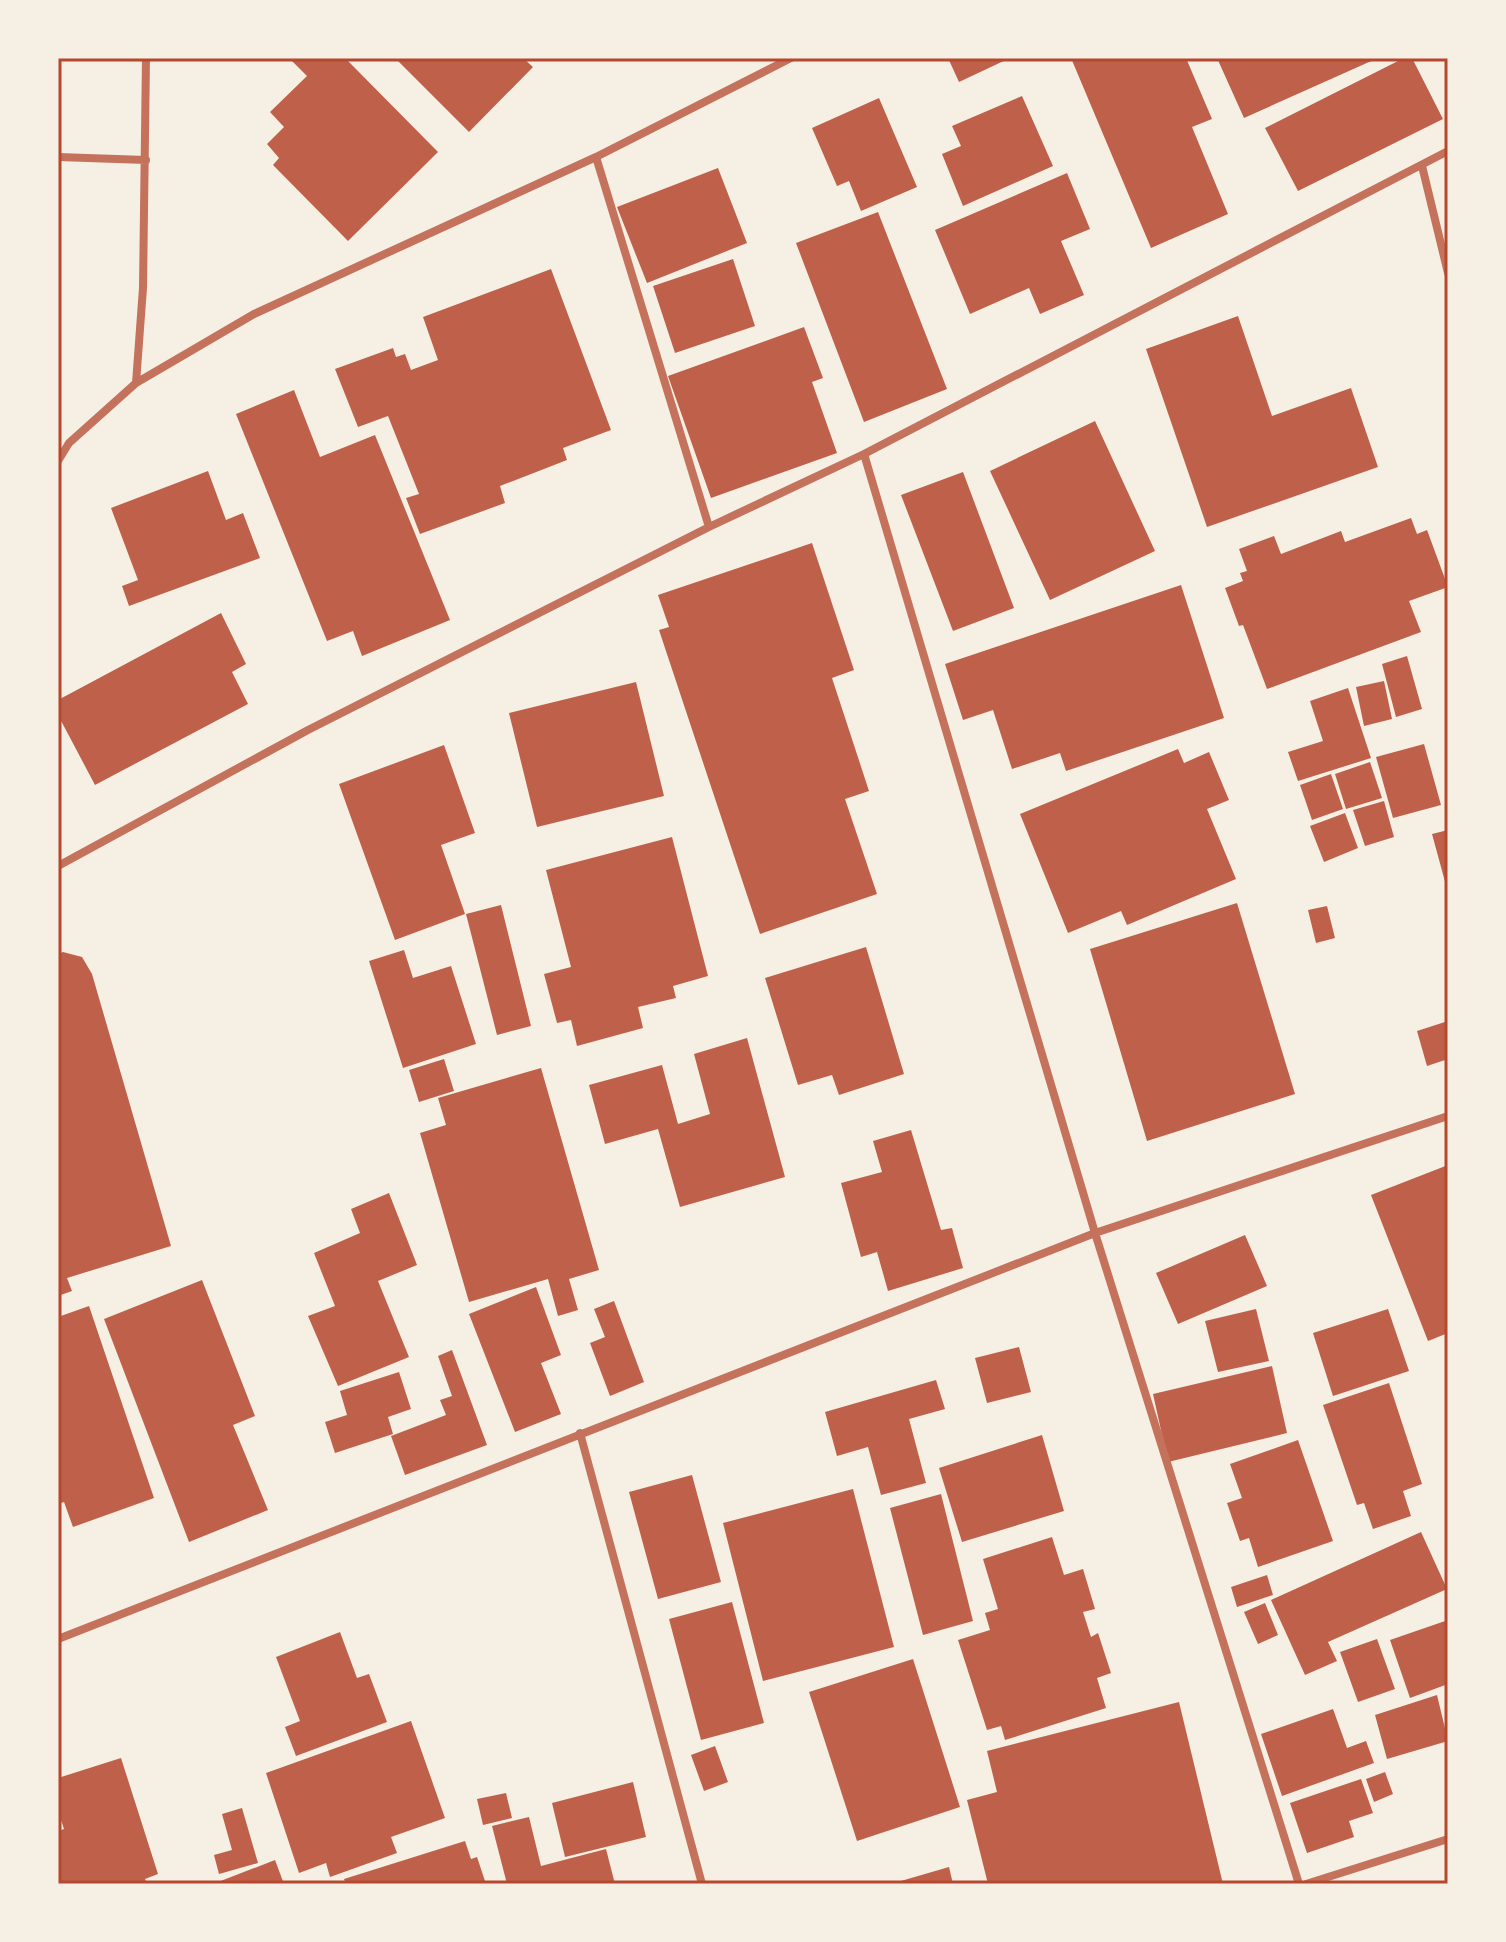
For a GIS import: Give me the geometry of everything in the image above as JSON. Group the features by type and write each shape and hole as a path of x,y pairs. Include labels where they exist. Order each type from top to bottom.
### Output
{"street":[{"path":"136,383 143,288 146,58"},
{"path":"58,461 69,443 136,383 254,314 596,157 791,58"},
{"path":"58,866 308,730 709,527 864,454 1448,151"},
{"path":"58,157 146,160"},
{"path":"596,157 709,527"},
{"path":"1422,166 1448,273"},
{"path":"864,454 1095,1233 1299,1884"},
{"path":"58,1639 1095,1233 1448,1116"},
{"path":"580,1433 702,1884"},
{"path":"1306,1884 1448,1839"}],"building":[{"path":"351,58 348,61 438,152 348,241 273,165 279,158 267,144 284,127 270,112 307,76 291,60"},
{"path":"395,58 523,58 533,67 469,132"},
{"path":"948,58 1010,58 959,82"},
{"path":"1071,58 1186,58 1212,119 1192,127 1228,214 1151,248"},
{"path":"1217,58 1378,58 1244,118"},
{"path":"1404,58 1412,58 1443,119 1298,191 1265,128"},
{"path":"1022,96 1053,166 963,206 942,154 961,146 952,126"},
{"path":"879,98 917,187 861,211 849,181 837,186 812,128"},
{"path":"718,168 747,243 647,283 617,207"},
{"path":"1067,173 1090,229 1061,241 1084,295 1040,314 1029,288 970,314 935,230"},
{"path":"878,212 947,389 864,422 796,243"},
{"path":"733,259 755,326 675,353 653,286"},
{"path":"551,269 611,430 563,448 567,460 500,486 505,503 420,534 406,498 419,494 388,416 358,427 335,369 393,348 396,357 405,354 411,370 438,360 423,317"},
{"path":"1238,316 1272,416 1351,388 1378,467 1207,527 1146,349"},
{"path":"804,327 823,378 812,382 837,453 711,498 668,376"},
{"path":"294,390 320,457 375,435 450,620 362,656 353,631 327,641 236,414"},
{"path":"1095,421 1155,551 1050,600 990,471"},
{"path":"208,471 226,520 243,513 260,558 129,606 122,586 138,580 111,508"},
{"path":"963,472 1014,608 953,631 901,495"},
{"path":"1411,518 1417,534 1427,530 1448,587 1409,601 1421,632 1267,689 1243,625 1239,626 1225,588 1243,581 1240,573 1247,571 1239,549 1274,536 1281,554 1341,531 1345,542"},
{"path":"812,543 854,670 832,678 869,791 845,799 877,894 760,934 659,630 669,627 658,595"},
{"path":"1181,585 1224,718 1066,771 1060,753 1012,769 993,710 963,720 945,664"},
{"path":"221,613 246,664 232,672 248,704 95,785 58,715 58,700"},
{"path":"1407,656 1422,709 1396,717 1382,664"},
{"path":"1384,681 1392,719 1364,726 1356,687"},
{"path":"636,682 664,796 537,827 509,713"},
{"path":"1348,688 1371,758 1298,781 1288,752 1323,741 1310,701"},
{"path":"1424,744 1441,805 1393,818 1376,757"},
{"path":"444,745 475,833 441,845 465,914 395,940 339,784"},
{"path":"1178,749 1184,763 1209,752 1229,800 1207,809 1236,879 1127,925 1121,911 1068,933 1020,814"},
{"path":"1370,762 1382,798 1346,809 1335,774"},
{"path":"1331,774 1343,809 1312,820 1300,785"},
{"path":"1384,801 1394,837 1365,846 1353,810"},
{"path":"1345,813 1358,848 1324,862 1310,826"},
{"path":"1448,830 1448,889 1447,889 1432,834"},
{"path":"672,837 708,976 673,986 676,998 638,1007 643,1028 577,1046 571,1020 557,1023 544,974 571,967 546,870"},
{"path":"1237,903 1295,1094 1147,1141 1090,949"},
{"path":"501,905 531,1026 497,1035 466,914"},
{"path":"1327,906 1335,938 1316,943 1308,910"},
{"path":"866,947 904,1074 839,1095 832,1075 798,1085 765,978"},
{"path":"404,950 413,978 451,966 476,1044 403,1068 369,961"},
{"path":"63,952 82,957 92,974 171,1246 67,1278 72,1291 58,1296 58,954"},
{"path":"1448,1021 1448,1059 1427,1066 1417,1031"},
{"path":"747,1038 785,1177 680,1207 658,1129 605,1144 589,1085 662,1065 678,1124 710,1114 694,1054"},
{"path":"444,1059 454,1091 419,1102 409,1070"},
{"path":"541,1068 599,1270 569,1279 578,1310 558,1316 548,1279 469,1302 420,1133 446,1125 438,1098"},
{"path":"911,1130 941,1230 952,1228 963,1268 888,1291 877,1252 861,1257 841,1183 882,1172 873,1141"},
{"path":"1448,1165 1448,1333 1428,1341 1371,1195"},
{"path":"389,1193 417,1265 378,1281 409,1357 338,1386 308,1316 335,1306 314,1253 360,1233 351,1209"},
{"path":"1245,1235 1267,1286 1178,1324 1156,1273"},
{"path":"202,1280 255,1416 233,1425 268,1510 189,1542 104,1319"},
{"path":"536,1287 561,1355 541,1363 561,1414 515,1432 469,1314"},
{"path":"614,1301 644,1382 610,1396 590,1343 605,1337 594,1309"},
{"path":"89,1306 154,1498 73,1527 64,1502 58,1504 58,1317"},
{"path":"1256,1309 1269,1361 1218,1372 1205,1321"},
{"path":"1388,1309 1409,1371 1333,1396 1313,1333"},
{"path":"1019,1347 1031,1392 987,1403 975,1358"},
{"path":"452,1350 487,1445 405,1475 391,1436 446,1415 440,1400 452,1396 438,1356"},
{"path":"1272,1366 1287,1433 1168,1462 1153,1394"},
{"path":"399,1372 411,1409 388,1417 393,1434 335,1453 325,1422 347,1415 340,1391"},
{"path":"936,1380 945,1409 909,1419 926,1483 881,1495 868,1447 837,1456 825,1412"},
{"path":"1389,1383 1422,1484 1403,1491 1411,1516 1373,1529 1364,1503 1357,1505 1323,1405"},
{"path":"1042,1435 1064,1511 962,1542 939,1468"},
{"path":"1298,1440 1333,1541 1258,1567 1249,1538 1240,1541 1227,1503 1242,1498 1230,1464"},
{"path":"692,1475 721,1582 658,1599 629,1492"},
{"path":"853,1489 894,1647 763,1681 723,1523"},
{"path":"941,1494 973,1621 923,1635 890,1508"},
{"path":"1421,1532 1447,1589 1328,1642 1337,1661 1305,1675 1271,1600"},
{"path":"1052,1537 1064,1575 1083,1569 1095,1609 1083,1612 1091,1637 1098,1633 1111,1673 1097,1678 1106,1708 1005,1740 1001,1726 987,1730 958,1640 990,1630 985,1613 998,1609 983,1559"},
{"path":"1267,1575 1273,1595 1237,1607 1231,1587"},
{"path":"732,1602 764,1723 701,1740 669,1619"},
{"path":"1265,1603 1278,1635 1258,1644 1244,1612"},
{"path":"1448,1620 1448,1684 1410,1698 1390,1640"},
{"path":"340,1632 357,1678 369,1674 387,1722 296,1756 285,1727 300,1721 276,1657"},
{"path":"1377,1639 1395,1689 1358,1702 1340,1652"},
{"path":"913,1659 960,1807 857,1841 809,1692"},
{"path":"1437,1695 1448,1741 1387,1759 1375,1715"},
{"path":"1179,1702 1223,1884 988,1884 967,1800 997,1792 987,1751"},
{"path":"1333,1709 1347,1748 1366,1741 1374,1763 1282,1796 1261,1734"},
{"path":"411,1721 445,1818 391,1837 397,1853 330,1877 326,1863 299,1873 266,1773"},
{"path":"715,1746 728,1782 704,1791 691,1755"},
{"path":"121,1758 158,1874 145,1879 147,1884 58,1884 58,1831 64,1829 58,1811 58,1778"},
{"path":"1385,1772 1393,1794 1374,1802 1366,1779"},
{"path":"1361,1779 1373,1813 1349,1821 1354,1837 1307,1853 1290,1803"},
{"path":"633,1782 646,1837 565,1857 552,1803"},
{"path":"506,1793 512,1818 483,1825 477,1799"},
{"path":"242,1808 258,1863 219,1874 214,1855 232,1850 222,1814"},
{"path":"529,1817 541,1866 606,1849 615,1884 507,1884 492,1826"},
{"path":"465,1841 471,1859 477,1857 486,1884 346,1884 344,1879"},
{"path":"275,1860 284,1884 213,1884"},
{"path":"949,1867 953,1884 894,1884 894,1883"}]}
